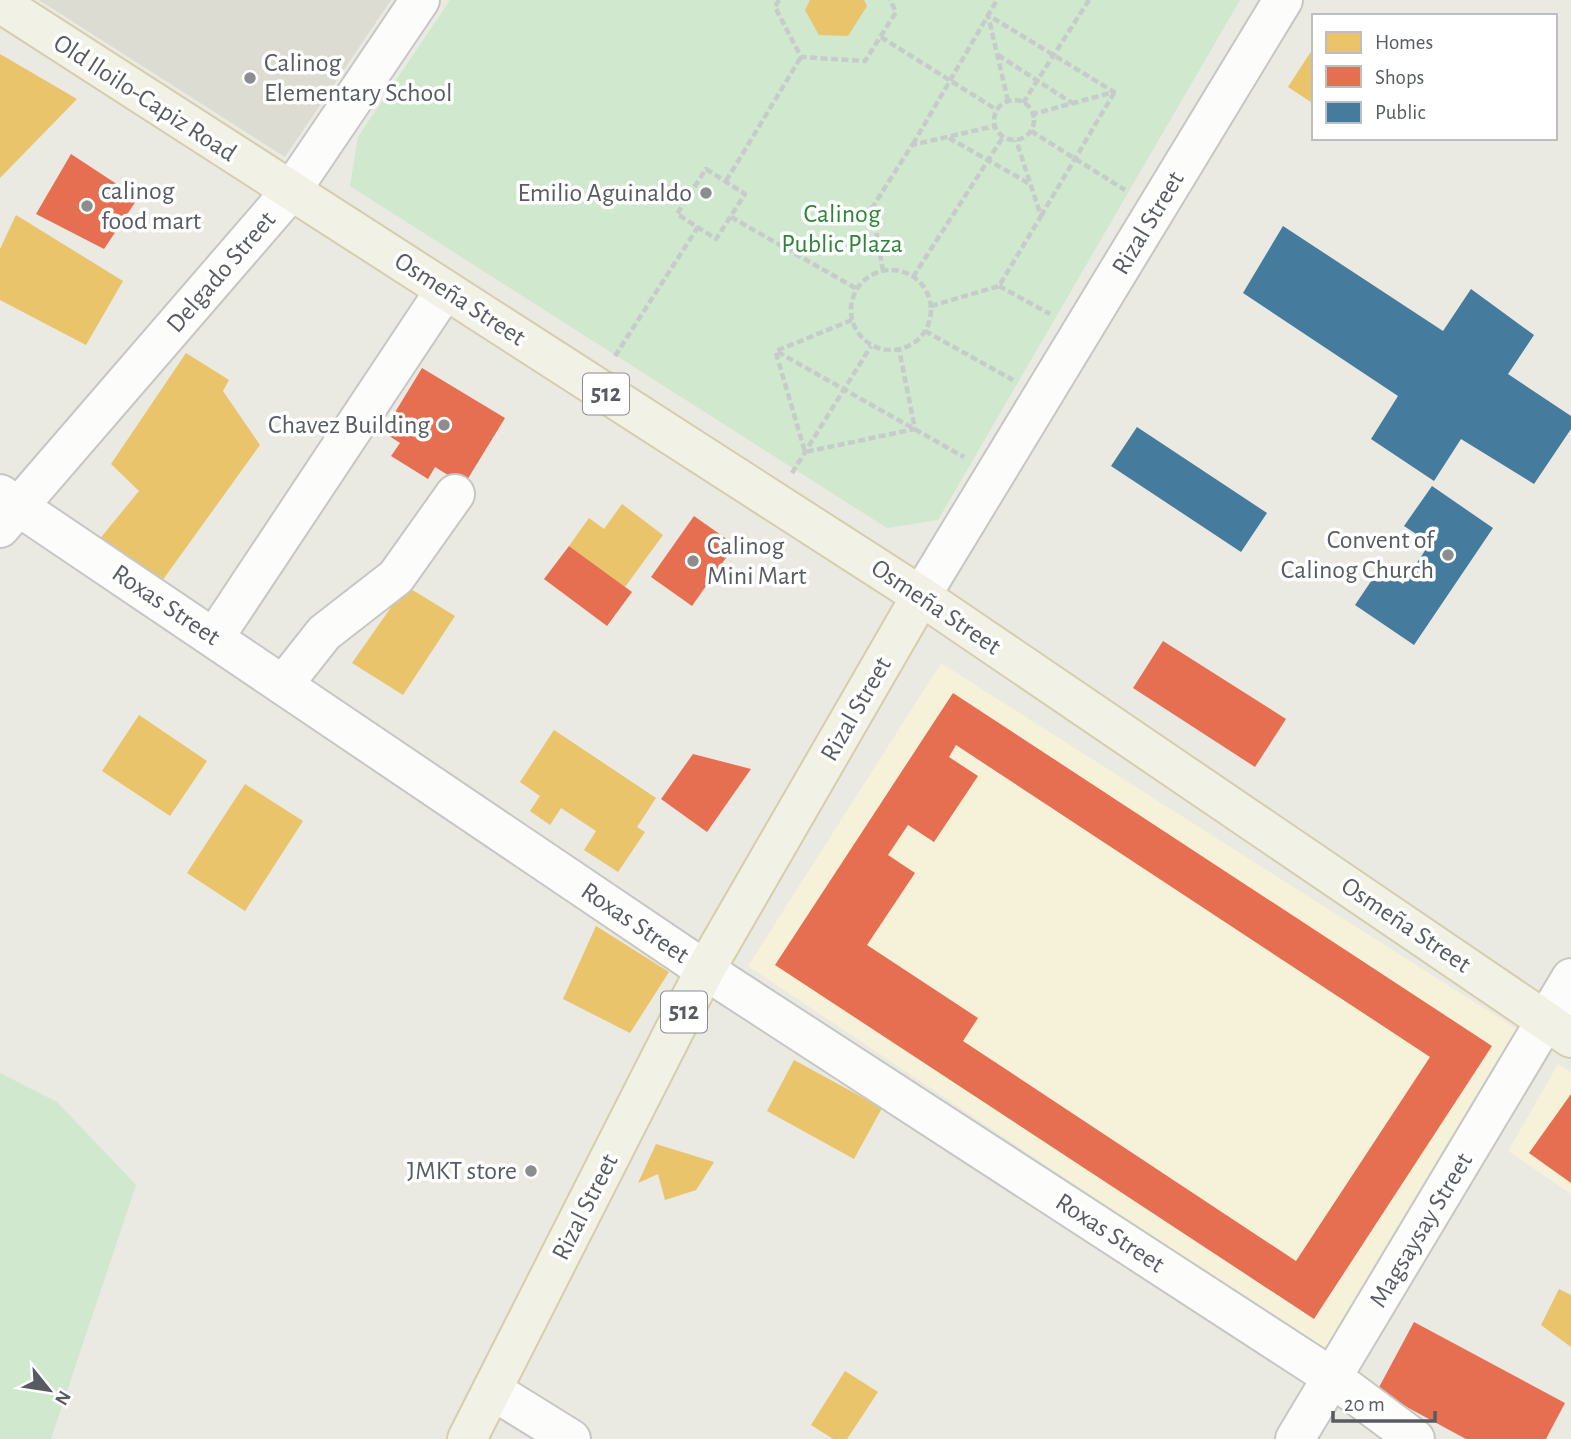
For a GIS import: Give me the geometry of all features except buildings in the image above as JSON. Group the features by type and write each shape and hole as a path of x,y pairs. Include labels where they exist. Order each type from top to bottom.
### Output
{"main road":[{"name":"Old Iloilo-Capiz Road","path":"0,3 291,191"},
{"name":"Osmeña Street","path":"291,191 921,596 1558,1029"},
{"name":"Rizal Street","path":"467,1439 705,970 921,596"}],"street":[{"name":"Delgado Street","path":"6,509 291,191 419,0"},
{"name":"Rizal Street","path":"921,596 1283,0"},
{"path":"214,638 446,290"},
{"path":"283,685 324,633 396,577 455,494"},
{"name":"Roxas Street","path":"6,509 214,638 705,970 1333,1378 1415,1439"},
{"name":"Magsaysay Street","path":"1295,1439 1558,1029 1571,978"},
{"path":"492,1390 571,1439"}],"path":[{"path":"779,0 775,7 801,57"},
{"path":"801,57 865,61 896,12 890,0"},
{"path":"883,271 872,208 997,0"},
{"path":"1023,103 1089,0"},
{"path":"988,15 1008,101"},
{"path":"988,15 1114,92"},
{"path":"881,37 997,110"},
{"path":"998,55 1072,104"},
{"path":"726,181 801,57"},
{"path":"1033,114 1114,92"},
{"path":"931,306 999,286 1114,92"},
{"path":"1008,101 1023,103 1033,114 1031,131 1016,140 1003,137 995,126 997,110 1008,101"},
{"path":"912,145 995,126"},
{"path":"1031,131 1156,209"},
{"path":"948,137 1031,184"},
{"path":"913,277 1003,137"},
{"path":"1016,140 1041,216"},
{"path":"706,169 745,194 731,217 716,239 677,214 706,169"},
{"path":"731,217 857,289"},
{"path":"594,386 698,227"},
{"path":"892,270 913,277 926,291 931,306 925,331 909,347 883,350 871,346 861,338 852,320 852,301 857,289 867,278 883,271 892,270"},
{"path":"999,286 1082,332"},
{"path":"776,351 852,320"},
{"path":"925,331 1043,396"},
{"path":"774,502 871,346"},
{"path":"899,349 915,429"},
{"path":"776,351 995,475"},
{"path":"776,351 805,452"},
{"path":"805,452 915,429"}],"shaded area":[{"name":"Calinog Elementary School","path":"39,0 391,0 285,157"},
{"path":"941,663 1520,1031 1324,1351 748,966"},
{"path":"1558,1064 1571,1072 1571,1194 1508,1151"}],"green space":[{"name":"Calinog Public Plaza","path":"450,0 1240,0 938,520 887,528 350,186 358,137"},
{"path":"0,1073 57,1102 136,1185 51,1439 0,1439"}],"place":[{"name":"Calinog Elementary School","path":"250,78"},
{"name":"Emilio Aguinaldo","path":"706,193"},
{"name":"calinog food mart","path":"87,206"},
{"name":"Chavez Building","path":"444,425"},
{"name":"Convent of Calinog Church","path":"1448,555"},
{"name":"Calinog Mini Mart","path":"693,561"},
{"name":"JMKT store","path":"531,1171"}]}
